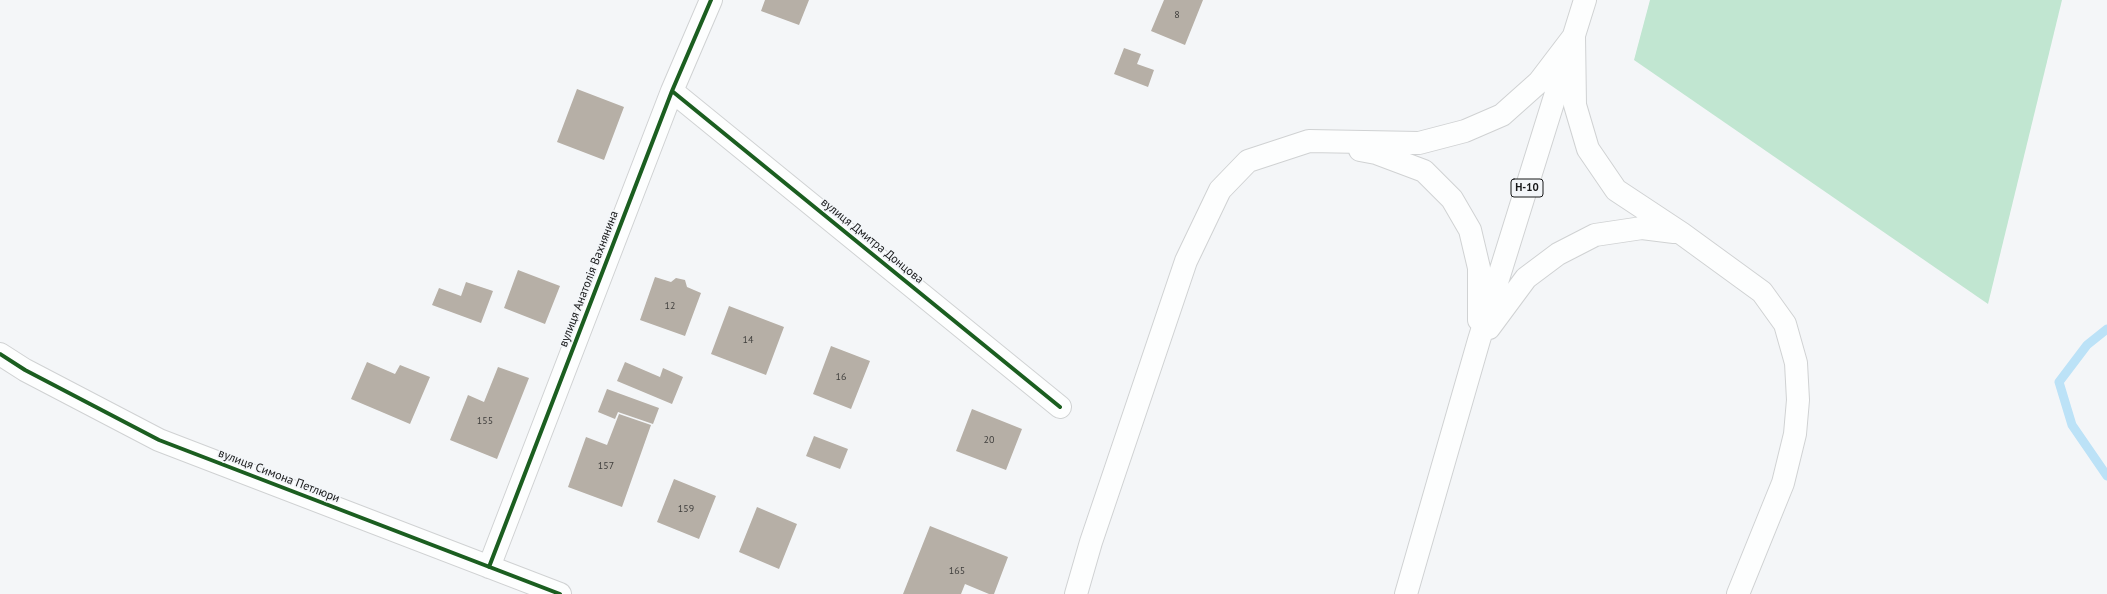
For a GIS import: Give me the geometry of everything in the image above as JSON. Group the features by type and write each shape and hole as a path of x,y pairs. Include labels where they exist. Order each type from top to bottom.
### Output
{"main road":[{"name":"вулиця Анатолія Вахнянина","path":"489,567 672,91 711,0"},
{"name":"Н-10","path":"1406,594 1479,340 1585,0"},
{"path":"1076,594 1091,542 1186,261 1220,190 1248,161 1309,141 1418,143 1465,132 1502,115 1540,82 1574,36"},
{"path":"1574,36 1575,105 1588,149 1616,190 1681,233 1762,292 1785,324 1796,363 1798,400 1794,434 1783,483 1738,594"},
{"name":"вулиця Дмитра Донцова","path":"672,91 1060,406"},
{"path":"1309,141 1376,153 1424,171 1452,199 1470,230 1479,268 1479,340"},
{"path":"1479,340 1526,278 1564,251 1596,235 1642,228 1681,233"},
{"name":"вулиця Симона Петлюри","path":"0,354 25,370 159,440 560,594"}],"green space":[{"path":"1650,0 2062,0 1988,304 1634,60"}],"building":[{"path":"765,0 809,0 799,25 761,11"},
{"path":"1164,0 1203,0 1185,45 1151,31"},
{"path":"1124,48 1141,54 1137,64 1154,70 1148,87 1114,74"},
{"path":"577,89 624,107 604,160 557,142"},
{"path":"518,270 560,286 545,324 504,308"},
{"path":"655,277 671,282 676,278 685,280 687,287 701,293 685,336 640,320"},
{"path":"466,282 493,291 481,323 432,305 439,288 461,296"},
{"path":"729,306 784,327 766,375 711,354"},
{"path":"831,346 870,361 851,409 813,394"},
{"path":"367,362 395,374 400,365 430,377 410,424 351,399"},
{"path":"625,362 660,377 663,368 683,377 672,404 617,381"},
{"path":"498,367 529,378 497,459 450,440 468,395 484,402"},
{"path":"607,389 659,408 653,424 618,412 615,419 598,412"},
{"path":"972,409 1022,429 1006,470 956,451"},
{"path":"619,414 651,425 622,507 568,487 586,437 607,445"},
{"path":"814,436 848,449 840,469 806,456"},
{"path":"674,479 716,496 699,539 657,522"},
{"path":"757,507 797,524 779,569 739,552"},
{"path":"930,526 1008,557 994,594 989,594 965,584 961,594 903,594"}],"waterway":[{"path":"2107,329 2087,345 2059,382 2072,425 2107,476"}],"cycle path":[{"path":"489,567 672,91 711,0"},
{"path":"672,91 1060,407"},
{"path":"0,354 25,370 159,440 560,594"}]}
